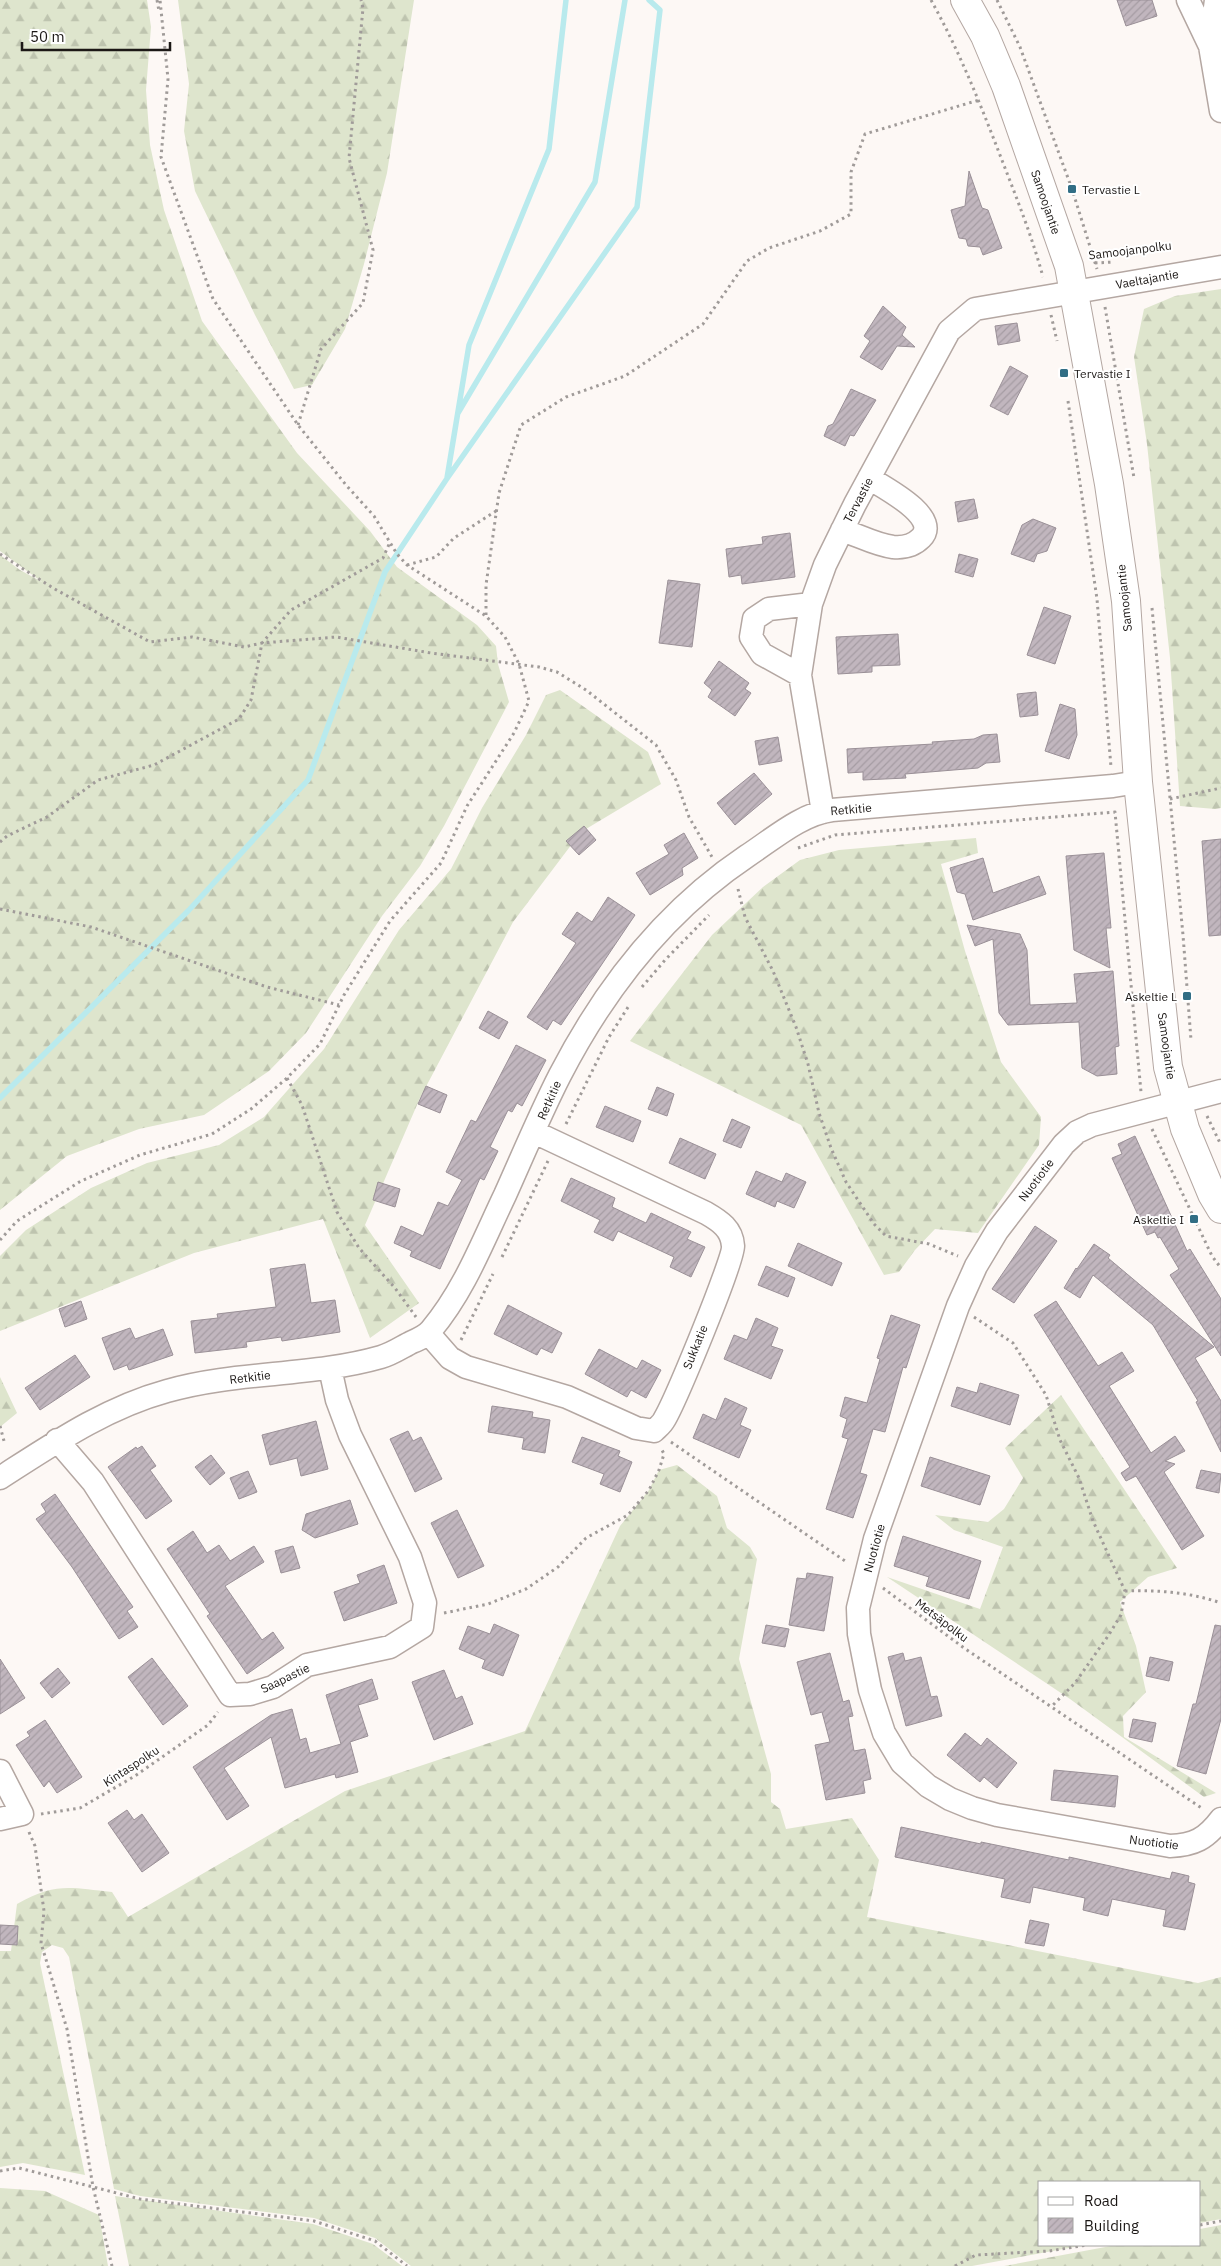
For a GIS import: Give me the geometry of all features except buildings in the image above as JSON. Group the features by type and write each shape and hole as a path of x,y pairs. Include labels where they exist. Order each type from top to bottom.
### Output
{"street":[{"name":"Samoojantie","path":"965,0 985,36 1006,86 1068,266 1060,294 1109,484 1126,601 1126,784 1142,809 1168,1067 1176,1102 1212,1194 1221,1209"},
{"path":"1188,0 1210,46 1221,112"},
{"path":"1210,46 1216,0"},
{"name":"Vaeltajantie","path":"1060,294 1221,267"},
{"name":"Tervastie","path":"823,812 800,675 811,604 825,565 869,478 950,331 974,310 1060,294"},
{"path":"842,530 893,547 913,546 923,536 925,523 915,508 869,478"},
{"path":"800,675 762,654 751,638 754,619 769,609 811,604"},
{"name":"Retkitie","path":"0,1478 57,1440 125,1405 166,1391 221,1380 330,1368 383,1356 429,1334 457,1295 560,1075 597,1010 630,962 663,925 722,872 794,825 823,812 1126,784"},
{"name":"Nuotiotie","path":"1221,1091 1092,1125 1077,1132 1064,1144 998,1231 976,1266 958,1306 875,1540 858,1608 859,1634 870,1690 884,1733 902,1763 928,1786 957,1802 998,1815 1170,1846 1190,1845 1203,1838 1221,1820"},
{"name":"Sukkatie","path":"534,1132 706,1213 723,1223 732,1235 734,1249 725,1274 675,1399 664,1421 654,1431"},
{"path":"429,1334 450,1358 466,1367 567,1397 636,1428 654,1431"},
{"path":"330,1368 337,1400 350,1435 410,1557 425,1602 424,1614"},
{"path":"57,1440 93,1482 230,1695"},
{"name":"Saapastie","path":"230,1695 250,1694 273,1687 307,1665 390,1647 422,1627 424,1614"},
{"path":"0,1771 22,1814 0,1819"}],"path":[{"path":"157,0 161,16"},
{"path":"0,1240 18,1221 81,1180 140,1155 212,1134 251,1109 287,1078 320,1044 339,1005 390,921 442,863 467,806 514,733 529,701 520,664 505,637 486,616 407,565 374,516 346,486 298,425 213,299 160,157 168,79 160,0"},
{"path":"298,425 321,349 363,303 374,250 349,158 363,8 361,0"},
{"path":"931,0 955,43 980,100 1017,199 1041,272 1060,294 1058,344"},
{"path":"486,616 486,585 499,493 521,425 566,397 625,376 703,324 747,261 769,248 820,231 850,214 851,172 865,134 980,100"},
{"name":"Samoojanpolku","path":"1041,272 1068,266 1122,261"},
{"path":"1067,392 1126,784 1115,812 1129,980 1144,1111 1212,1256 1221,1268"},
{"path":"407,565 436,557 454,538 497,510"},
{"path":"0,842 7,836 47,817 98,780 154,765 239,719 252,700 262,643 291,610 383,558 390,542"},
{"path":"0,554 53,588 150,642 192,637 244,647 262,643 336,637 520,664 558,672 586,690 656,745 676,780 689,817 722,872 738,889 746,918 773,971 796,1027 808,1064 819,1113 831,1148 846,1182 874,1224 886,1236 929,1244 964,1258"},
{"path":"1170,799 1221,788"},
{"path":"789,851 835,835 1142,809"},
{"path":"731,895 745,884"},
{"path":"0,909 91,927 267,988 339,1005"},
{"path":"641,989 665,960 711,913"},
{"path":"450,1358 461,1340 608,1037 635,997"},
{"path":"287,1078 302,1105 337,1212 359,1248 395,1288 429,1334"},
{"path":"958,1306 1013,1343 1046,1395 1060,1440 1079,1478 1093,1521 1125,1591 1121,1615 1108,1636 1074,1683 1052,1706"},
{"path":"0,1426 4,1441"},
{"path":"424,1614 449,1613 488,1604 526,1589 558,1567 586,1538 628,1515 649,1490 659,1470 664,1454 654,1431"},
{"name":"Metsäpolku","path":"654,1431 866,1575 964,1648 1221,1820"},
{"path":"1125,1591 1177,1592 1201,1596 1221,1603"},
{"name":"Kintaspolku","path":"22,1814 51,1814 80,1808 135,1776 208,1725 230,1695"},
{"path":"22,1814 35,1846 44,1911 41,1943 67,2029 93,2187 112,2266"},
{"path":"0,2171 19,2168 140,2199 314,2221 375,2241 406,2266"},
{"path":"1201,2225 1221,2221"},
{"path":"955,2266 976,2256 1049,2252 1082,2246"}],"green space":[{"path":"0,0 147,0 151,27 146,90 150,145 164,210 202,321 297,453 370,531 397,567 477,625 496,646 498,664 509,702 444,826 420,866 382,916 306,1033 269,1071 204,1115 139,1129 67,1156 0,1210 0,555 20,570 42,582 0,551"},
{"path":"178,0 414,0 387,173 364,264 345,329 312,385 294,389 255,315 195,191 184,131 189,84"},
{"path":"1221,289 1221,808 1215,809 1180,806 1170,658 1147,444 1134,357 1144,309 1175,296"},
{"path":"560,690 648,752 661,784 581,832 513,922 420,1098 365,1225 419,1303 370,1338 323,1219 194,1253 0,1331 0,1256 26,1230 91,1188 147,1163 219,1145 264,1117 324,1049 399,930 451,869 482,808 526,735 546,695"},
{"path":"976,838 978,853 941,864 965,951 1001,1062 1041,1117 1039,1145 978,1233 935,1229 915,1250 899,1272 884,1275 801,1125 630,1041 712,935 763,887 800,860 839,850"},
{"path":"0,1377 17,1413 0,1427"},
{"path":"1061,1395 1177,1568 1148,1577 1120,1602 1136,1646 1146,1692 1123,1716 1124,1737 1216,1793 1204,1797 1070,1699 887,1577 980,1609 1003,1547 954,1530 935,1515 988,1522 1004,1509 1023,1478 1005,1448"},
{"path":"677,1465 717,1496 727,1528 750,1547 757,1559 739,1659 771,1774 771,1802 780,1809 786,1829 852,1818 879,1860 867,1917 1198,1983 1221,1977 1221,2219 1201,2223 1201,2181 1038,2181 1038,2246 1080,2246 972,2266 411,2266 375,2238 314,2218 140,2196 114,2189 69,1957 63,1948 52,1945 42,1952 40,1963 85,2175 23,2163 0,2167 0,1951 11,1951 17,1904 53,1889 74,1888 112,1892 128,1917 345,1791 525,1731 620,1526 649,1490 659,1470"},
{"path":"0,2188 45,2191 99,2215 108,2266 0,2266"},
{"path":"115,2196 313,2224 373,2244 402,2266 129,2266"},
{"path":"1221,2225 1221,2266 1004,2266 1111,2246 1201,2246 1201,2229"}],"waterway":[{"path":"447,478 469,345 549,149 566,0"},
{"path":"458,413 595,182 625,0"},
{"path":"0,1098 189,910 308,780 385,572 446,480 637,207 660,10 649,0"}],"place":[{"name":"Tervastie L","path":"1072,189"},
{"name":"Tervastie I","path":"1064,373"},
{"name":"Askeltie L","path":"1187,996"},
{"name":"Askeltie I","path":"1194,1219"}]}
